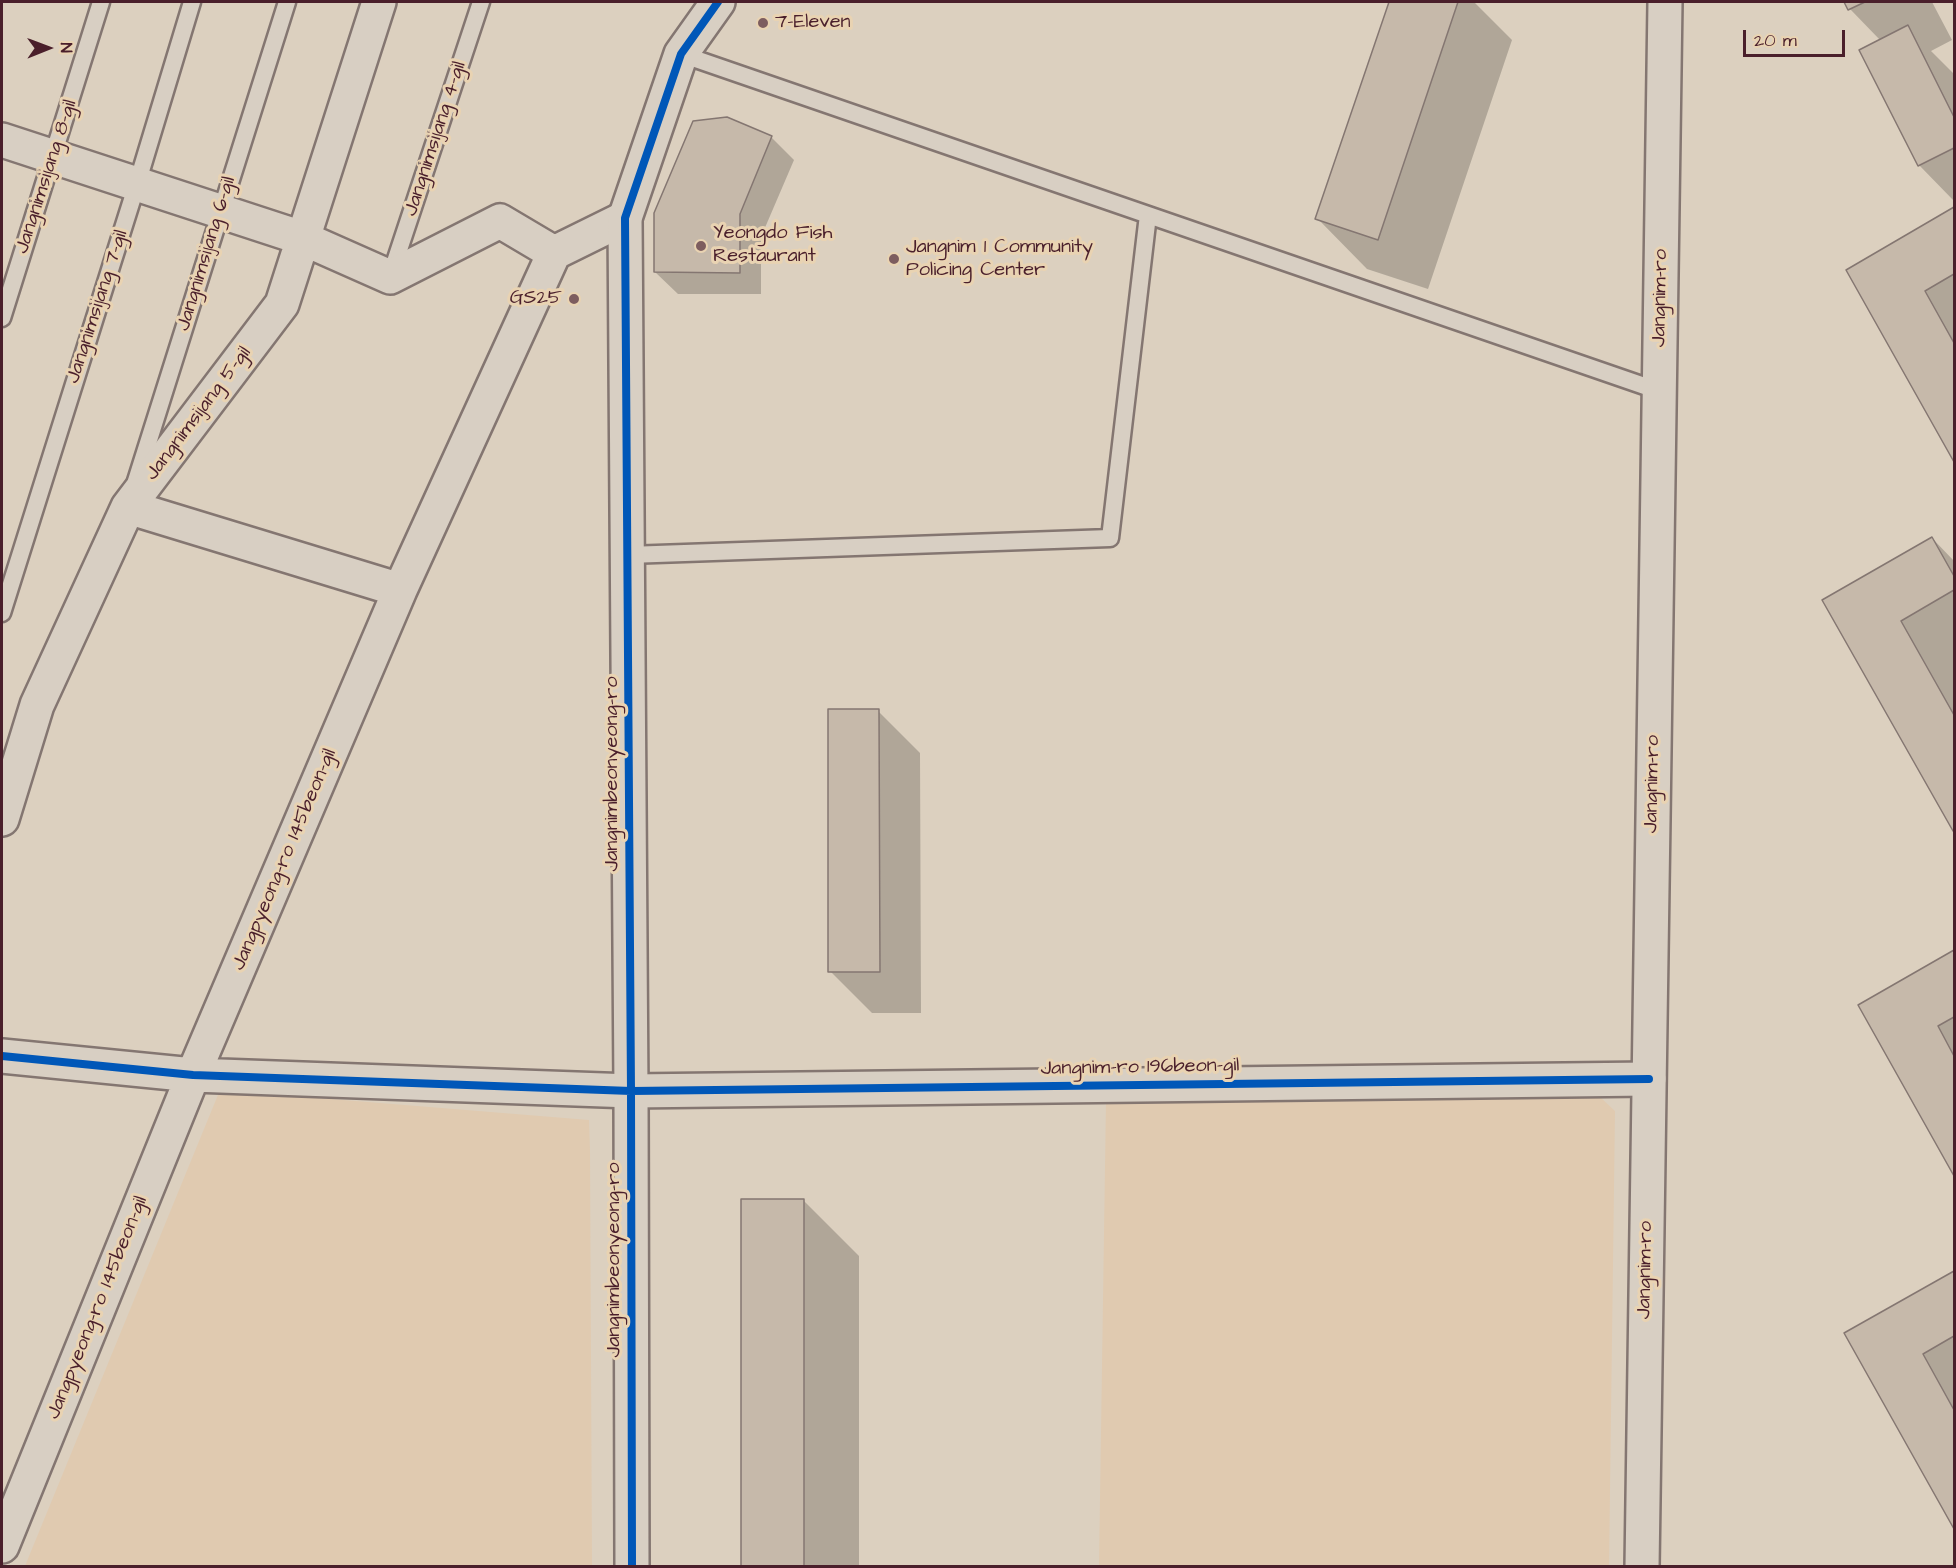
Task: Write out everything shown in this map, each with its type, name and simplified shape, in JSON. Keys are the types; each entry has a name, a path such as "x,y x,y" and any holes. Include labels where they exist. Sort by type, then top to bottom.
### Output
{"street":[{"name":"Jangnimsijang 5-gil","path":"2,819 37,705 128,507 282,304 378,2"},
{"name":"Jangnimbeonyeong-ro","path":"632,1566 625,218 681,54 718,2"},
{"name":"Jangnim-ro","path":"1642,1566 1665,2"},
{"path":"2,140 303,238 390,276 500,221 554,253 625,218"},
{"name":"Jangpyeong-ro 145beon-gil","path":"2,1546 193,1075 400,590 554,253"},
{"path":"128,507 400,590"},
{"name":"Jangnim-ro 196beon-gil","path":"2,1056 193,1075 631,1091 1649,1079"}],"lane":[{"name":"Jangnimsijang 8-gil","path":"2,318 101,2"},
{"name":"Jangnimsijang 7-gil","path":"2,613 192,2"},
{"name":"Jangnimsijang 6-gil","path":"128,507 287,2"},
{"name":"Jangnimsijang 4-gil","path":"390,276 481,2"},
{"path":"681,54 1659,391"},
{"path":"628,555 1110,538 1149,215"}],"shaded area":[{"path":"220,1090 589,1120 592,1566 25,1566"},
{"path":"1600,1097 1615,1111 1609,1566 1099,1566 1106,1101"}],"building":[{"path":"1389,2 1458,2 1378,240 1315,219"},
{"path":"1844,2 1865,2 1848,10"},
{"path":"1908,25 1954,117 1954,148 1918,166 1859,50"},
{"path":"727,117 772,136 740,214 740,273 654,272 654,213 693,121"},
{"path":"1954,207 1954,274 1925,291 1954,343 1954,462 1846,270"},
{"path":"1932,537 1954,576 1954,590 1901,621 1954,715 1953,831 1822,600"},
{"path":"828,709 879,709 880,972 828,972"},
{"path":"1954,950 1954,1017 1938,1026 1954,1056 1954,1176 1858,1005"},
{"path":"741,1199 804,1199 804,1566 741,1566"},
{"path":"1954,1271 1954,1336 1923,1354 1954,1410 1954,1529 1844,1333"}],"cycle path":[{"path":"632,1566 625,218 681,54 718,2"},
{"path":"2,1056 193,1075 631,1091 1649,1079"}],"place":[{"name":"7-Eleven","path":"763,23"},
{"name":"Yeongdo Fish Restaurant","path":"701,246"},
{"name":"Jangnim 1 Community Policing Center","path":"894,259"},
{"name":"GS25","path":"574,299"}]}
